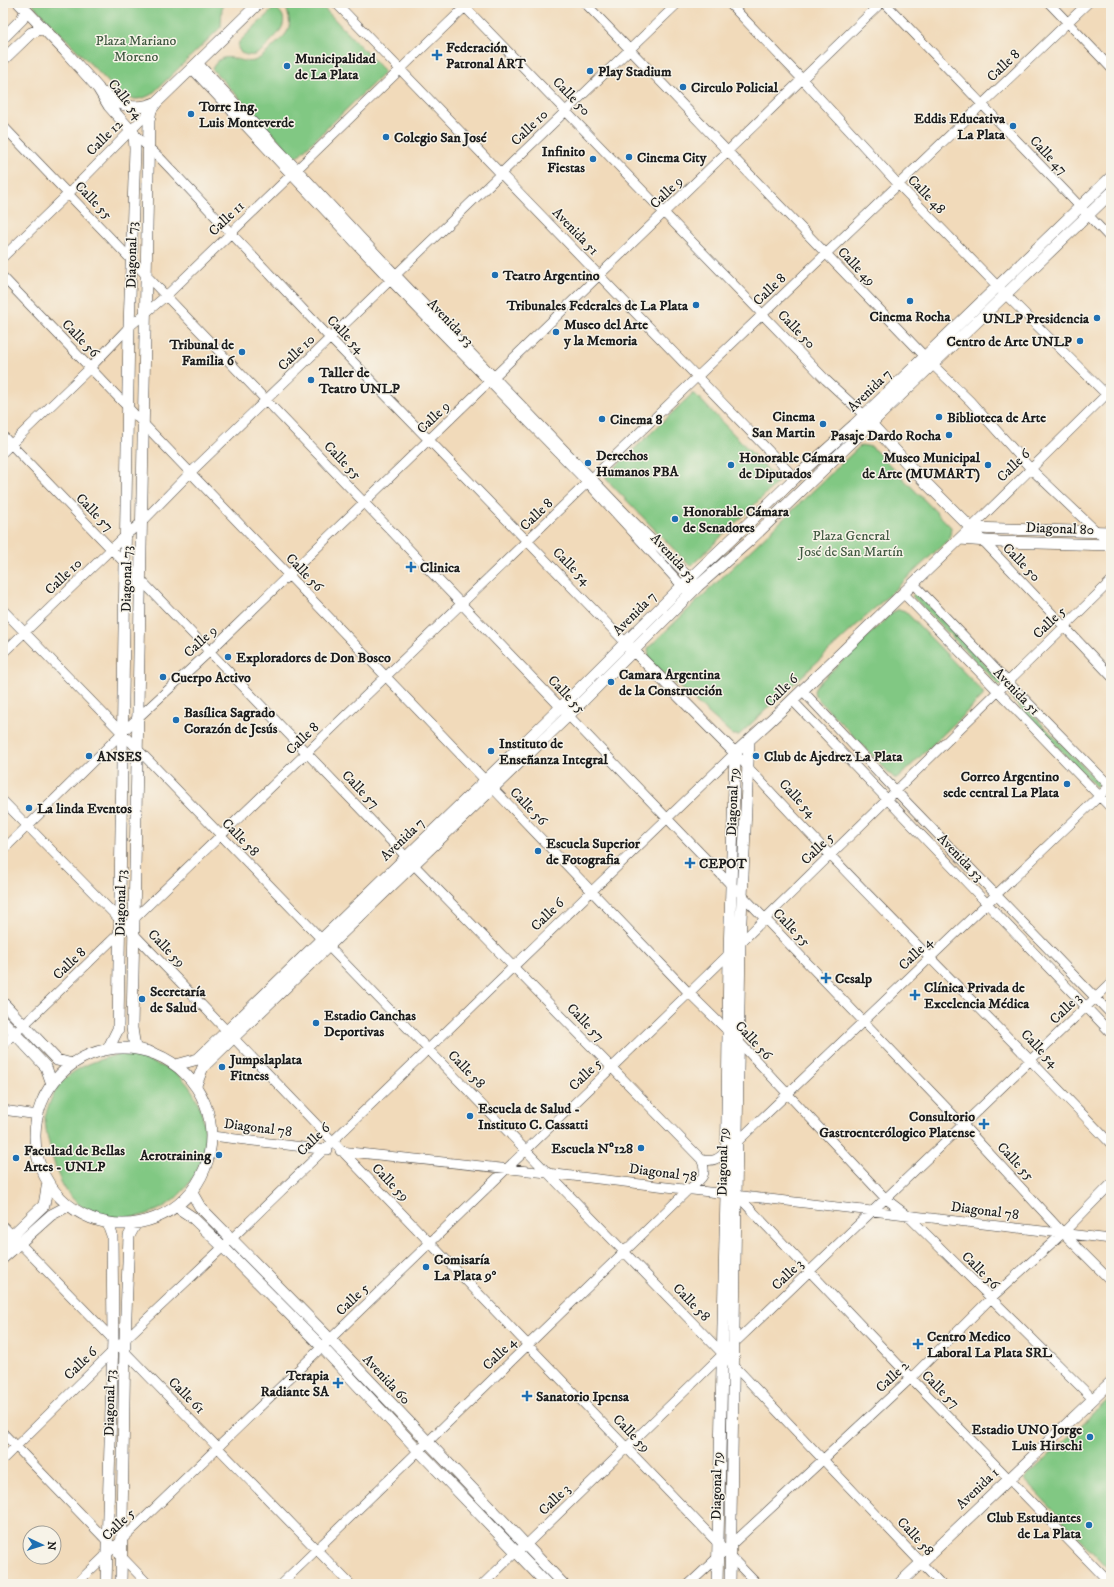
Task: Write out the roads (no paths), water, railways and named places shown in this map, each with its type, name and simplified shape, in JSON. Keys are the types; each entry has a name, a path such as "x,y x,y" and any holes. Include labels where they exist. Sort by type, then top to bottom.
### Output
{"main road":[{"name":"Calle 12","path":"154,106 259,3"},
{"name":"Calle 54","path":"22,6 98,88 109,106 133,132"},
{"path":"3,38 22,19 22,6"},
{"path":"3,60 31,33 43,28"},
{"path":"98,88 117,103 127,106 154,106"},
{"name":"Diagonal 73","path":"135,1048 132,1028 139,717 148,146 149,121 154,106"},
{"name":"Diagonal 73","path":"108,1049 118,1029 122,927 122,733 129,327 135,149 133,132"},
{"name":"Avenida 7","path":"565,711 625,642 682,586 694,582 750,541 925,356 1111,177"},
{"name":"Avenida 7","path":"176,1065 198,1059 230,1034 565,711 633,651 690,595 694,582 755,517 795,478 933,365 1111,193"},
{"name":"Calle 50","path":"867,419 914,471 971,528"},
{"name":"Diagonal 80","path":"971,528 1111,532"},
{"name":"Calle 6","path":"735,753 971,528"},
{"name":"Diagonal 80","path":"960,539 1111,545"},
{"name":"Calle 54","path":"625,642 735,753"},
{"name":"Diagonal 79","path":"730,1584 724,1550 723,1354 731,1194 738,1141 740,942 749,740"},
{"name":"Diagonal 79","path":"717,1584 724,1550 733,1365 731,1194 727,1150 729,954 735,753"},
{"path":"3,1003 57,1060 72,1064"},
{"path":"3,1021 46,1067 52,1084"},
{"path":"118,1029 124,1032 132,1028"},
{"name":"Avenida 7","path":"196,1085 203,1067 230,1034"},
{"path":"110,1229 135,1225 177,1207 192,1193 206,1168 212,1136 207,1106 196,1085 176,1065 135,1048 108,1049 72,1064 52,1084 38,1115 35,1136 36,1151 40,1167 48,1182 68,1206 110,1229 129,1236"},
{"path":"3,1258 16,1239 44,1205 48,1182"},
{"name":"Avenida 60","path":"192,1193 200,1206 232,1238 326,1343 419,1451 521,1548 563,1584"},
{"path":"3,1244 16,1239 68,1206"},
{"path":"192,1216 195,1209 200,1206"},
{"name":"Avenida 60","path":"177,1207 192,1216 326,1343 427,1443 521,1548 548,1584"},
{"name":"Diagonal 73","path":"106,1584 118,1346 129,1236 135,1225"},
{"name":"Diagonal 73","path":"110,1229 118,1346 122,1540 121,1584"},
{"name":"Avenida 1","path":"899,1584 1111,1382"}],"street":[{"name":"Avenida 51","path":"336,3 795,478"},
{"name":"Calle 49","path":"585,3 933,365 970,401 1031,469 1111,545"},
{"name":"Calle 10","path":"3,653 126,535 142,522 190,473 678,3"},
{"name":"Calle 48","path":"729,3 802,79 898,184 1006,295 1110,394"},
{"name":"Calle 9","path":"3,850 122,733 209,652 882,3"},
{"name":"Calle 47","path":"885,3 1111,238"},
{"path":"1049,3 1111,68"},
{"name":"Calle 8","path":"3,1046 122,927 135,919 697,377 1088,3"},
{"name":"Calle 11","path":"3,452 90,368 129,327 167,295 295,172 465,4"},
{"name":"Calle 50","path":"465,4 565,111 762,315 867,419"},
{"name":"Avenida 53","path":"195,66 393,277 590,481 694,582"},
{"name":"Calle 12","path":"3,257 133,132 154,106"},
{"name":"Calle 55","path":"3,126 132,261 167,295 731,885 864,1021 1063,1233 1111,1281"},
{"name":"Calle 54","path":"133,132 526,542 625,642"},
{"name":"Calle 56","path":"3,277 689,993 739,1042 886,1199 907,1215 990,1299 1093,1399"},
{"name":"Calle 6","path":"971,528 1110,394"},
{"name":"Calle 57","path":"3,436 513,967 701,1159"},
{"name":"Avenida 53","path":"590,481 690,595"},
{"name":"Calle 50","path":"971,528 1111,676"},
{"name":"Calle 5","path":"76,1584 109,1548 122,1540 507,1169 1111,582"},
{"name":"Avenida 51","path":"913,583 1111,786"},
{"name":"Avenida 51","path":"903,593 1111,808"},
{"name":"Calle 58","path":"3,610 723,1354 941,1584"},
{"name":"Avenida 53","path":"802,690 896,791 1111,1014"},
{"name":"Avenida 53","path":"792,700 1111,1033"},
{"name":"Calle 54","path":"735,753 930,958 1031,1060 1111,1144"},
{"name":"Calle 6","path":"3,1459 118,1346 324,1150 735,753"},
{"name":"Calle 4","path":"738,1141 1111,786"},
{"name":"Calle 59","path":"3,801 122,927 135,935 758,1584"},
{"name":"Calle 3","path":"483,1584 627,1448 723,1354 1111,983"},
{"path":"3,1110 38,1115"},
{"name":"Diagonal 78","path":"212,1136 324,1150 689,1189 1111,1239"},
{"path":"701,1159 706,1161 715,1160 727,1150"},
{"name":"Calle 4","path":"281,1584 689,1189 701,1180 704,1165 701,1159"},
{"name":"Calle 2","path":"689,1584 910,1378 990,1299 1063,1233 1111,1184"},
{"name":"Calle 57","path":"731,1194 1009,1478 1107,1582"},
{"name":"Calle 61","path":"3,1226 350,1584"},
{"path":"3,1433 109,1548 121,1556 148,1584"}],"place":[{"name":"Federación Patronal ART","path":"437,55"},
{"name":"Municipalidad de La Plata","path":"287,66"},
{"name":"Play Stadium","path":"590,71"},
{"name":"Circulo Policial","path":"683,87"},
{"name":"Torre Ing. Luis Monteverde","path":"191,114"},
{"name":"Eddis Educativa La Plata","path":"1013,126"},
{"name":"Colegio San José","path":"386,137"},
{"name":"Cinema City","path":"629,157"},
{"name":"Infinito Fiestas","path":"593,159"},
{"name":"Teatro Argentino","path":"495,275"},
{"name":"Cinema Rocha","path":"910,301"},
{"name":"Tribunales Federales de La Plata","path":"696,305"},
{"name":"UNLP Presidencia","path":"1097,318"},
{"name":"Museo del Arte y la Memoria","path":"556,332"},
{"name":"Centro de Arte UNLP","path":"1080,341"},
{"name":"Tribunal de Familia 6","path":"242,352"},
{"name":"Taller de Teatro UNLP","path":"311,380"},
{"name":"Biblioteca de Arte","path":"939,417"},
{"name":"Cinema 8","path":"602,419"},
{"name":"Cinema San Martin","path":"823,424"},
{"name":"Pasaje Dardo Rocha","path":"949,435"},
{"name":"Derechos Humanos PBA","path":"588,463"},
{"name":"Honorable Cámara de Diputados","path":"731,465"},
{"name":"Museo Municipal de Arte (MUMART)","path":"988,465"},
{"name":"Honorable Cámara de Senadores","path":"675,519"},
{"name":"Clinica","path":"411,567"},
{"name":"Exploradores de Don Bosco","path":"228,657"},
{"name":"Cuerpo Activo","path":"163,677"},
{"name":"Camara Argentina de la Construcción","path":"611,682"},
{"name":"Basílica Sagrado Corazón de Jesús","path":"176,720"},
{"name":"Instituto de Enseñanza Integral","path":"491,751"},
{"name":"ANSES","path":"89,756"},
{"name":"Club de Ajedrez La Plata","path":"756,756"},
{"name":"Correo Argentino sede central La Plata","path":"1067,784"},
{"name":"La linda Eventos","path":"29,808"},
{"name":"Escuela Superior de Fotografia","path":"538,851"},
{"name":"CEPOT","path":"690,863"},
{"name":"Cesalp","path":"826,978"},
{"name":"Clínica Privada de Excelencia Médica","path":"915,995"},
{"name":"Secretaría de Salud","path":"142,999"},
{"name":"Estadio Canchas Deportivas","path":"316,1023"},
{"name":"Jumpslaplata Fitness","path":"222,1067"},
{"name":"Escuela de Salud - Instituto C. Cassatti","path":"470,1116"},
{"name":"Consultorio Gastroenterólogico Platense","path":"984,1124"},
{"name":"Escuela Nº128","path":"641,1148"},
{"name":"Aerotraining","path":"219,1155"},
{"name":"Facultad de Bellas Artes - UNLP","path":"16,1158"},
{"name":"Comisaría La Plata 9°","path":"426,1267"},
{"name":"Centro Medico Laboral La Plata SRL","path":"918,1344"},
{"name":"Terapia Radiante SA","path":"338,1383"},
{"name":"Sanatorio Ipensa","path":"527,1396"},
{"name":"Estadio UNO Jorge Luis Hirschi","path":"1090,1437"},
{"name":"Club Estudiantes de La Plata","path":"1089,1525"}],"park label":[{"name":"Plaza Mariano Moreno","path":"136,48"},
{"name":"Plaza General José de San Martín","path":"851,544"}]}
